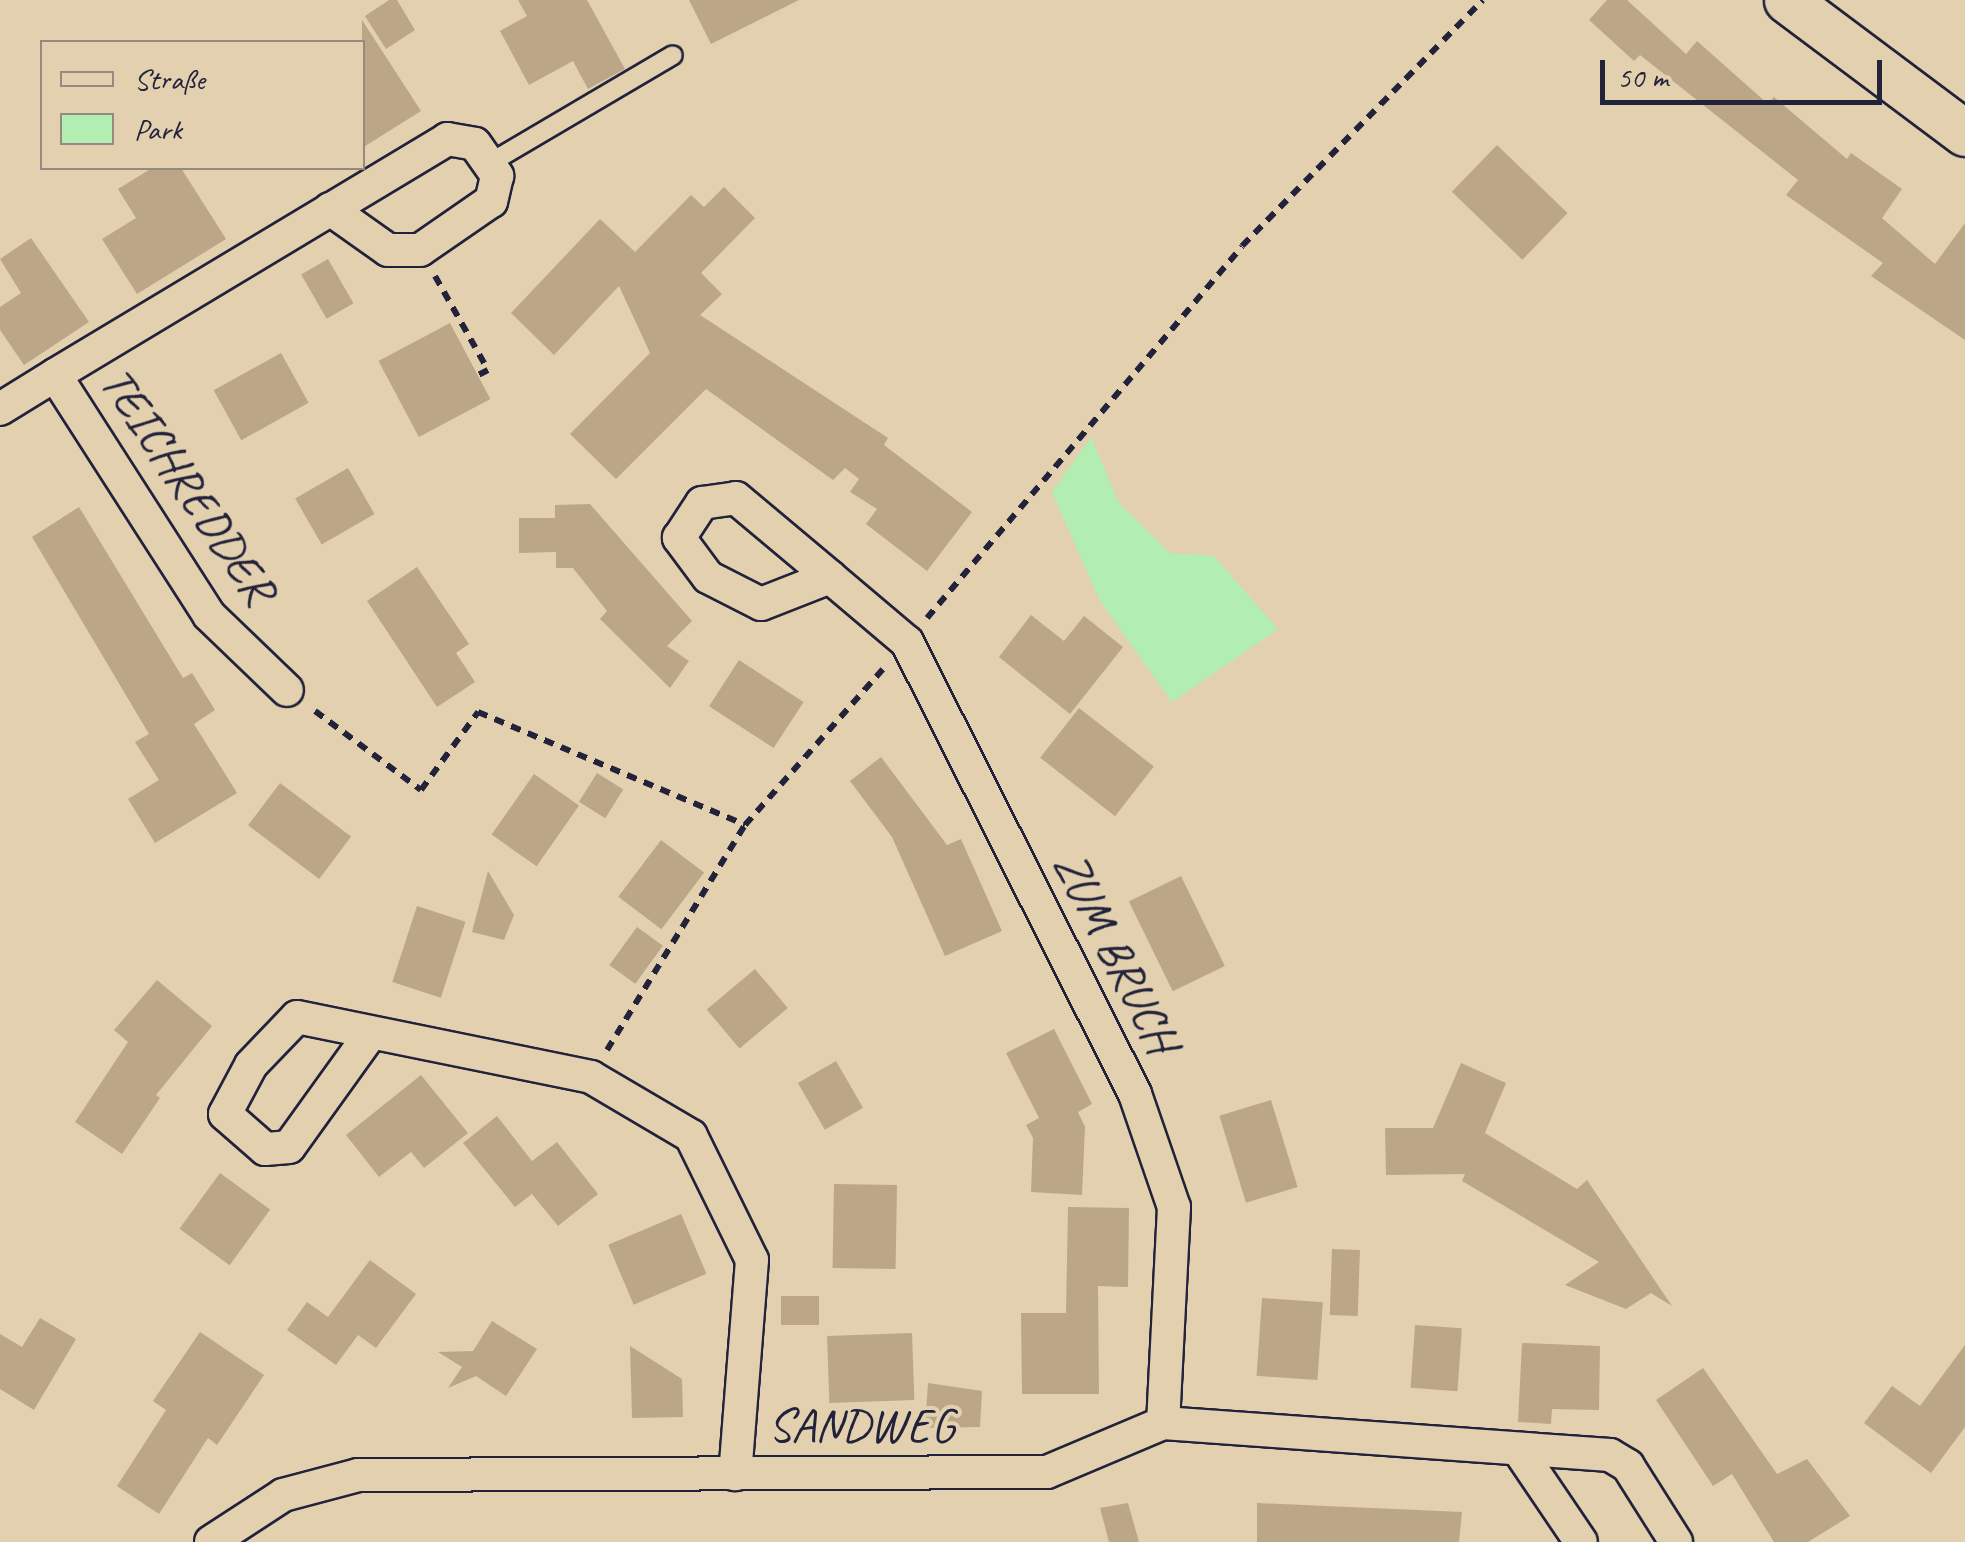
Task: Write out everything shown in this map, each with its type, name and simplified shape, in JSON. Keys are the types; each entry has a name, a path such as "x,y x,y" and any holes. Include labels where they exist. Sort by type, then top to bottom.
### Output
{"street":[{"path":"1787,0 1965,132"},
{"name":"TEICHREDDER","path":"0,409 447,138 475,144 490,163"},
{"path":"330,209 388,250 420,250 490,202 497,176 490,163"},
{"name":"TEICHREDDER","path":"55,375 209,615 287,690"},
{"name":"ZUM BRUCH","path":"830,577 907,642 1135,1094 1174,1207 1162,1423"},
{"path":"371,1033 288,1147 265,1148 226,1114 250,1065 297,1017 590,1077 691,1136 752,1260 735,1474"},
{"name":"SANDWEG","path":"211,1542 283,1495 358,1475 1047,1472 1162,1423 1610,1456 1628,1466 1676,1542"},
{"path":"1518,1449 1580,1542"}],"lane":[{"path":"490,163 673,55"}],"path":[{"path":"590,1077 744,825 907,642 1242,246 1483,0"},
{"path":"420,250 488,370 478,376"},
{"path":"287,690 421,790 478,712 744,825"}],"green space":[{"path":"1091,437 1119,503 1170,553 1214,556 1278,629 1172,702 1100,601 1052,492"}],"building":[{"path":"389,0 397,0 415,30 386,49 365,16"},
{"path":"518,0 587,0 625,69 588,89 573,61 529,85 500,31 527,16"},
{"path":"689,0 799,0 711,44"},
{"path":"1607,0 1627,0 1686,54 1697,41 1768,104 1774,97 1847,159 1851,153 1902,189 1882,218 1935,264 1965,223 1965,340 1871,276 1883,263 1786,195 1798,180 1640,55 1634,61 1589,20"},
{"path":"362,20 421,111 365,146 365,40"},
{"path":"1497,145 1567,213 1522,260 1452,192"},
{"path":"149,170 182,170 226,239 137,294 102,239 136,218 118,189"},
{"path":"724,187 755,218 701,273 722,294 700,315 888,438 884,445 972,512 927,571 866,524 877,509 850,492 859,479 845,468 833,480 706,389 616,479 570,434 650,353 619,286 554,355 511,313 600,219 635,252 691,195 704,207"},
{"path":"31,238 89,322 24,365 0,330 0,307 21,293 0,259"},
{"path":"328,259 354,303 327,319 301,274"},
{"path":"450,323 490,399 419,437 378,361"},
{"path":"281,353 309,403 241,440 214,390"},
{"path":"348,468 374,514 322,544 295,498"},
{"path":"590,504 692,621 667,646 689,661 670,688 600,619 607,611 573,568 556,568 556,552 519,553 519,518 555,518 555,505"},
{"path":"79,507 183,678 192,673 215,710 194,724 237,793 155,843 128,799 159,780 135,742 149,734 32,537"},
{"path":"417,567 469,644 456,653 475,682 437,707 367,601"},
{"path":"1031,615 1064,641 1084,616 1123,647 1070,714 999,657"},
{"path":"739,660 804,702 774,748 709,706"},
{"path":"1079,708 1154,766 1115,816 1040,758"},
{"path":"881,757 947,845 961,839 1002,931 945,956 892,837 850,781"},
{"path":"597,773 623,789 605,818 579,802"},
{"path":"534,774 579,806 537,866 492,835"},
{"path":"280,783 351,837 319,879 248,825"},
{"path":"661,840 704,872 661,929 618,897"},
{"path":"488,871 514,915 504,940 472,932"},
{"path":"1181,876 1225,966 1173,991 1129,901"},
{"path":"417,906 466,922 441,998 392,982"},
{"path":"637,927 663,946 635,984 609,965"},
{"path":"755,969 788,1008 740,1049 707,1009"},
{"path":"157,980 212,1026 156,1095 160,1098 122,1154 75,1122 128,1042 114,1030"},
{"path":"1054,1029 1092,1104 1078,1112 1085,1127 1082,1195 1031,1192 1033,1138 1026,1125 1039,1118 1006,1053"},
{"path":"836,1061 863,1108 825,1130 798,1083"},
{"path":"1461,1063 1506,1083 1485,1133 1577,1189 1587,1180 1672,1306 1651,1293 1626,1309 1565,1285 1599,1262 1462,1181 1465,1174 1386,1175 1385,1128 1433,1128"},
{"path":"421,1075 468,1133 424,1168 411,1152 379,1177 346,1135"},
{"path":"1271,1100 1298,1187 1246,1203 1219,1116"},
{"path":"497,1116 532,1161 557,1142 598,1194 558,1226 532,1194 515,1207 463,1143"},
{"path":"220,1173 270,1209 230,1265 179,1229"},
{"path":"834,1184 897,1185 896,1269 833,1268"},
{"path":"1068,1207 1129,1208 1128,1287 1098,1286 1099,1394 1022,1394 1021,1313 1066,1313"},
{"path":"681,1214 706,1274 634,1305 608,1245"},
{"path":"1332,1249 1360,1250 1358,1316 1330,1315"},
{"path":"370,1260 416,1294 376,1348 358,1335 336,1365 287,1330 307,1302 328,1317"},
{"path":"781,1296 819,1296 819,1325 781,1325"},
{"path":"1262,1298 1323,1302 1317,1380 1257,1376"},
{"path":"40,1318 76,1339 34,1410 0,1389 0,1334 22,1347"},
{"path":"492,1321 537,1349 506,1396 476,1376 448,1388 462,1367 438,1352 473,1351"},
{"path":"1415,1325 1462,1328 1457,1391 1411,1388"},
{"path":"200,1332 264,1375 217,1445 208,1438 159,1514 117,1486 166,1410 153,1401"},
{"path":"912,1333 914,1400 829,1403 827,1336"},
{"path":"1522,1343 1600,1346 1599,1410 1552,1409 1551,1424 1518,1422"},
{"path":"1965,1345 1965,1427 1931,1473 1864,1423 1892,1386 1920,1406"},
{"path":"630,1346 682,1379 683,1417 632,1418"},
{"path":"1703,1368 1777,1474 1807,1459 1850,1516 1808,1542 1774,1542 1732,1474 1713,1486 1656,1400"},
{"path":"928,1383 982,1391 980,1427 925,1428"},
{"path":"1128,1503 1139,1542 1109,1542 1100,1508"},
{"path":"1257,1503 1462,1512 1459,1542 1257,1542"}]}
